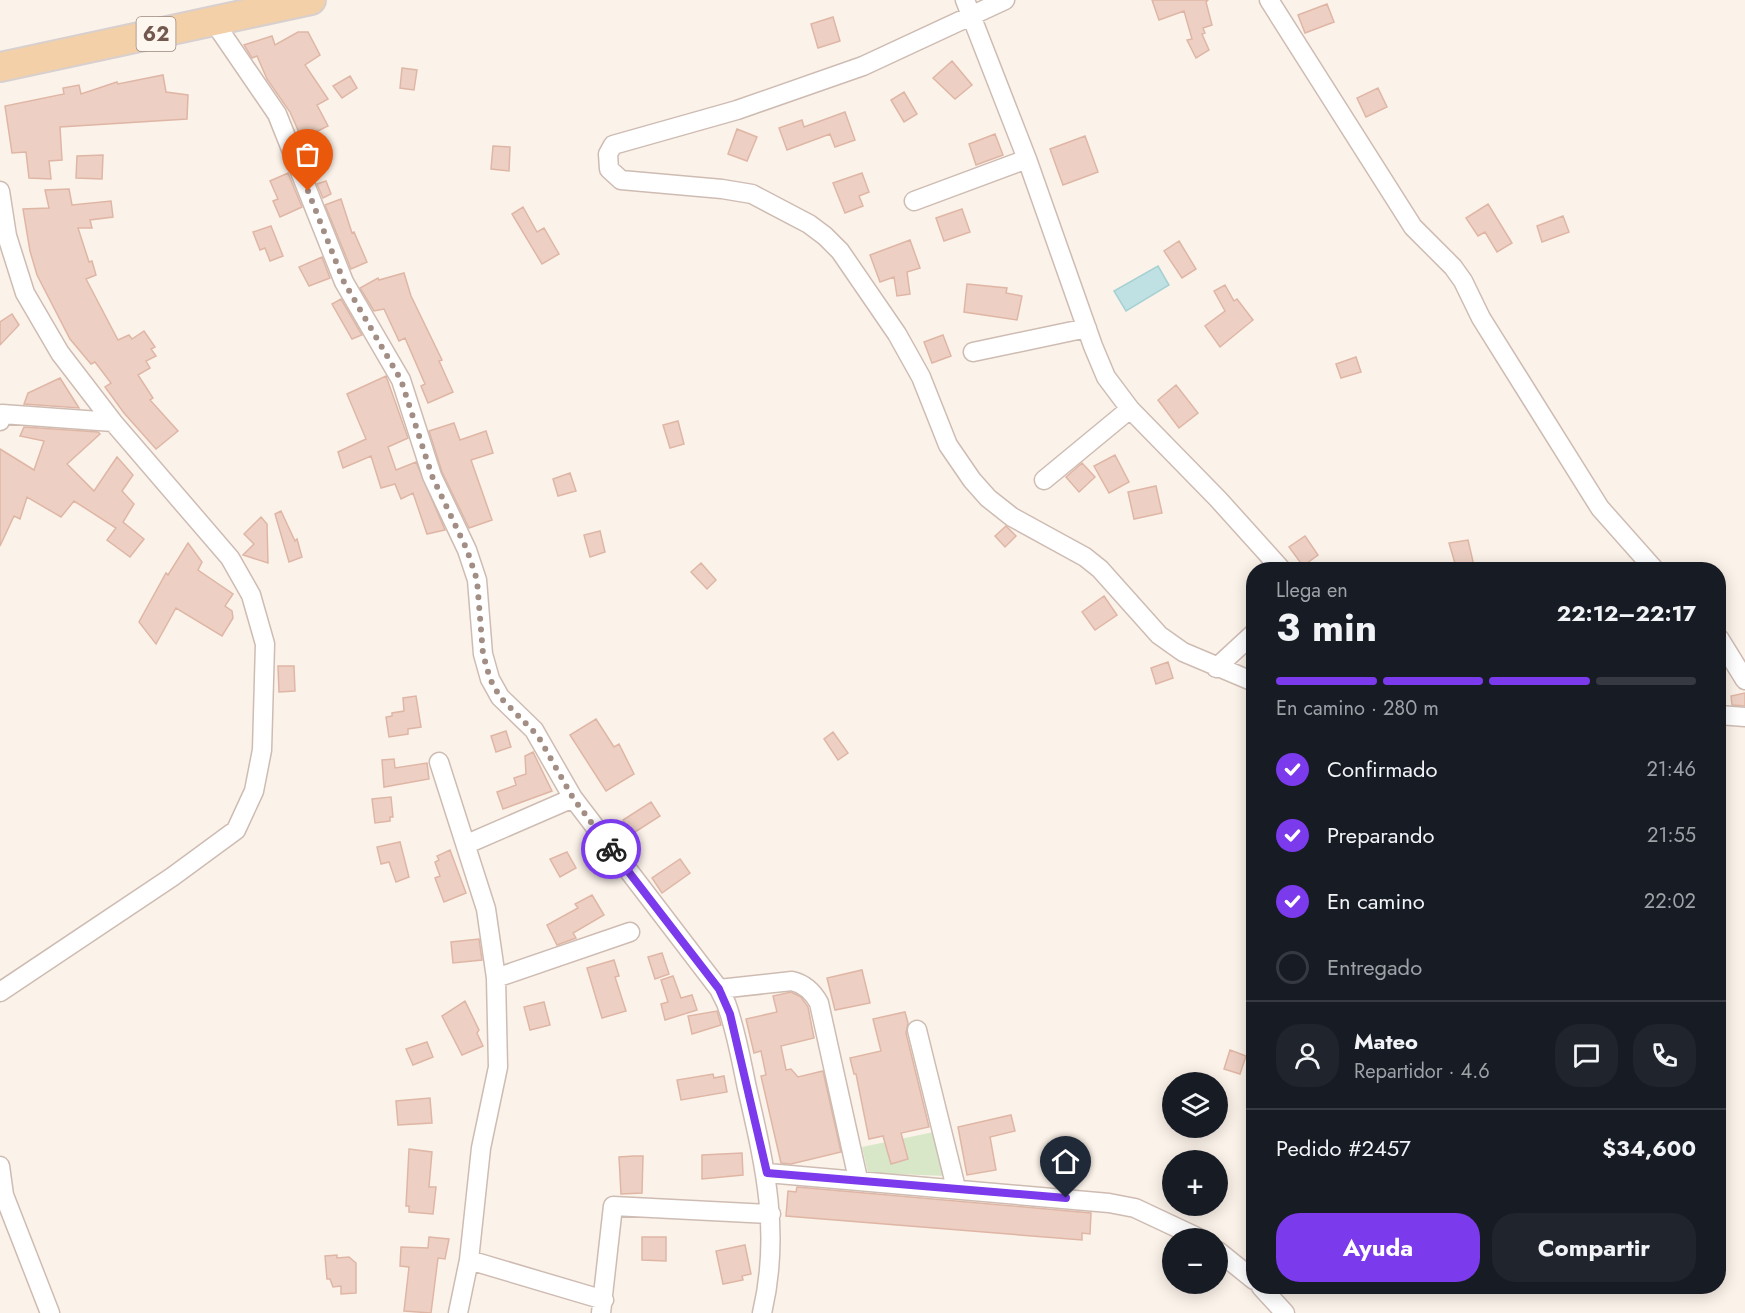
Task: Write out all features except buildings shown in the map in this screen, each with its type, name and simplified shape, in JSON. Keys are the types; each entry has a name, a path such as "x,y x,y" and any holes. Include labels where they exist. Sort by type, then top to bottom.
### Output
{"main road":[{"name":"62","path":"0,67 311,0"}],"street":[{"path":"1005,0 968,8 863,66 738,111 613,145 608,154 609,169 621,180 752,194 808,224 825,236 840,251 897,334 921,377 948,445 972,480 999,509 1068,546 1100,569 1159,635 1183,652 1246,679"},
{"path":"1269,0 1413,227 1463,281 1481,318 1600,508 1648,562"},
{"path":"968,8 1027,159 1106,377 1130,409 1218,499 1275,562"},
{"path":"214,22 277,114 344,282 401,380 432,476 467,550 477,580 483,654 490,679 500,697 538,736 573,798 719,989 730,1014 767,1173 771,1214 770,1266 762,1313"},
{"path":"914,201 1027,159"},
{"path":"0,191 7,236 25,293 60,353 113,422 230,558 251,595 265,644 262,750 254,791 236,830 172,877 0,992"},
{"path":"973,352 1087,328"},
{"path":"1044,480 1130,409"},
{"path":"0,421 3,414 113,422"},
{"path":"1216,668 1246,640"},
{"path":"1726,649 1745,680"},
{"path":"1726,716 1745,717"},
{"path":"439,762 486,909 496,978 498,1067 481,1148 470,1260 458,1313"},
{"path":"467,844 573,798"},
{"path":"496,978 630,932"},
{"path":"719,989 792,981 813,993 819,1003 858,1179"},
{"path":"917,1030 956,1188"},
{"path":"0,1166 4,1195 50,1313"},
{"path":"767,1173 858,1179 1121,1204 1176,1228"},
{"path":"470,1260 602,1306 613,1206 771,1214"},
{"path":"1228,1259 1246,1274"},
{"path":"1267,1294 1285,1313"}],"green space":[{"path":"934,1132 946,1176 868,1173 862,1147"}],"water":[{"path":"1158,266 1169,285 1126,311 1114,291"}],"way so far":[{"path":"308,191 344,282 401,380 432,476 467,550 479,587 483,654 490,679 500,697 534,730 573,798 611,849"}],"route":[{"path":"611,849 719,989 726,1003 767,1173 1066,1198"}]}
